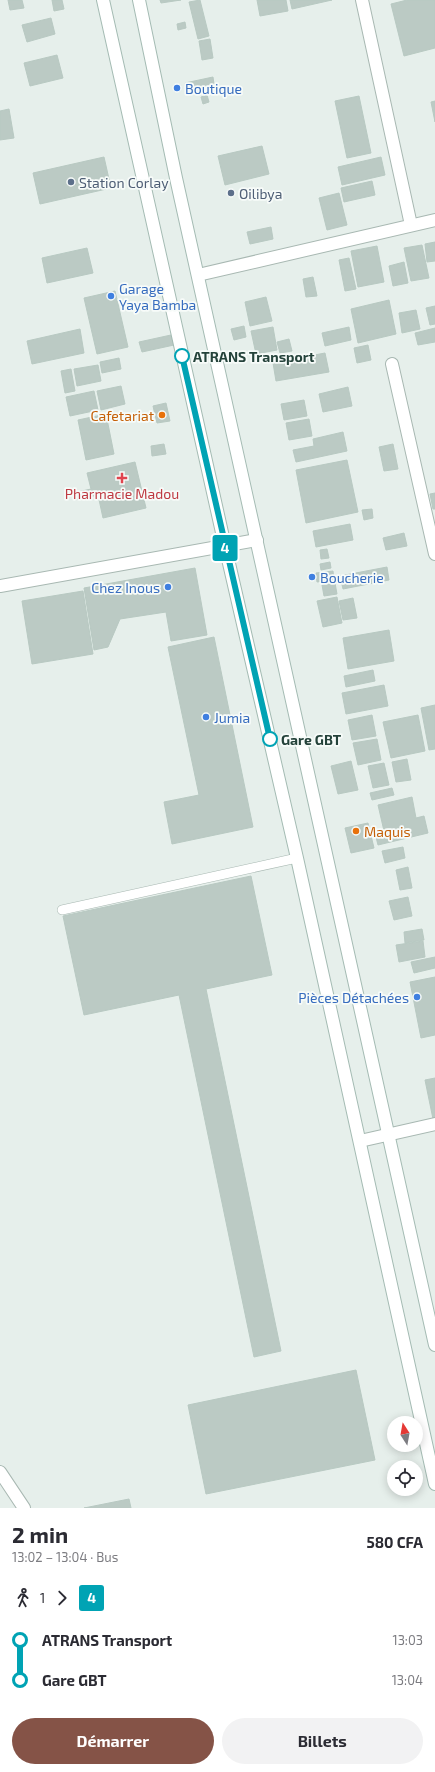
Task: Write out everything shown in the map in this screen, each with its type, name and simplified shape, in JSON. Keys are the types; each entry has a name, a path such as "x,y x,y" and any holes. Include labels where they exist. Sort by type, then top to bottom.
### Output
{"main road":[{"path":"103,0 225,546 297,858 435,1484"},
{"path":"139,0 176,178 435,1345"},
{"path":"362,0 411,225"},
{"path":"198,275 435,220"},
{"path":"392,364 435,554"},
{"path":"0,586 257,540"},
{"path":"360,1141 435,1124"},
{"path":"0,1472 24,1508"}],"lane":[{"path":"62,910 297,858"}],"building":[{"path":"8,0 22,0 24,8 10,10"},
{"path":"52,0 62,0 64,9 54,11"},
{"path":"160,0 181,0 161,3"},
{"path":"200,0 209,36 198,39 189,2"},
{"path":"257,0 286,0 288,11 260,16"},
{"path":"290,0 332,0 292,9"},
{"path":"407,0 435,0 435,48 404,56 391,4"},
{"path":"51,18 55,34 27,42 22,25"},
{"path":"185,22 186,28 178,30 177,24"},
{"path":"210,39 213,58 202,60 199,41"},
{"path":"57,55 63,78 30,86 24,63"},
{"path":"213,77 214,84 186,90 185,83"},
{"path":"207,95 209,102 203,104 201,97"},
{"path":"359,96 371,153 347,158 335,101"},
{"path":"435,101 435,122 431,102"},
{"path":"9,109 14,138 0,140 0,111"},
{"path":"262,146 269,174 225,185 218,156"},
{"path":"104,157 111,188 40,204 33,173"},
{"path":"381,157 385,175 342,185 338,167"},
{"path":"372,181 375,195 344,202 341,188"},
{"path":"339,193 347,225 327,230 319,198"},
{"path":"271,227 273,239 250,244 247,232"},
{"path":"435,242 435,261 427,262 425,244"},
{"path":"422,245 429,278 411,281 404,248"},
{"path":"377,246 384,282 358,287 351,251"},
{"path":"87,248 93,273 47,283 42,258"},
{"path":"349,258 356,289 345,291 339,260"},
{"path":"404,262 408,283 393,286 389,266"},
{"path":"313,277 317,296 306,297 303,279"},
{"path":"115,291 128,347 97,354 84,298"},
{"path":"266,297 272,321 250,326 245,302"},
{"path":"389,300 396,334 358,343 351,309"},
{"path":"435,306 435,324 430,325 426,308"},
{"path":"416,310 420,329 402,333 399,313"},
{"path":"244,326 246,337 234,340 231,329"},
{"path":"273,327 277,350 256,354 251,331"},
{"path":"349,327 351,340 325,346 322,333"},
{"path":"435,328 435,342 418,345 415,333"},
{"path":"80,329 84,353 32,364 27,341"},
{"path":"171,335 174,345 142,352 139,342"},
{"path":"289,339 292,351 280,353 277,342"},
{"path":"368,345 371,360 357,363 354,348"},
{"path":"325,353 329,372 276,381 273,363"},
{"path":"119,358 121,369 102,373 100,362"},
{"path":"98,365 101,381 77,386 74,369"},
{"path":"71,369 75,391 65,393 61,371"},
{"path":"121,386 125,404 101,410 97,391"},
{"path":"348,387 352,406 323,412 319,394"},
{"path":"94,391 98,410 70,416 66,397"},
{"path":"304,400 307,416 284,420 281,404"},
{"path":"166,403 170,421 157,423 153,406"},
{"path":"106,414 114,454 86,460 78,420"},
{"path":"309,419 312,436 289,440 286,423"},
{"path":"343,432 347,451 296,462 293,450 314,446 313,439"},
{"path":"164,444 166,454 152,456 151,446"},
{"path":"393,444 398,469 384,471 379,447"},
{"path":"347,460 358,512 306,523 296,470"},
{"path":"135,462 146,508 103,518 98,495 75,500 73,493 91,489 87,473"},
{"path":"435,493 435,509 433,509 430,494"},
{"path":"372,509 373,518 364,520 362,510"},
{"path":"350,524 353,540 316,547 313,531"},
{"path":"404,533 407,546 386,550 383,538"},
{"path":"327,549 329,558 321,559 320,550"},
{"path":"330,562 331,568 321,570 320,564"},
{"path":"387,567 389,580 343,589 340,576"},
{"path":"195,568 207,635 171,641 166,612 120,619 108,647 94,650 84,588"},
{"path":"333,571 334,580 317,582 316,573"},
{"path":"335,583 337,594 324,596 322,585"},
{"path":"83,591 93,654 32,664 22,601"},
{"path":"337,597 342,623 323,627 317,601"},
{"path":"353,598 357,618 343,620 339,601"},
{"path":"389,630 394,661 348,669 343,638"},
{"path":"214,637 253,827 172,844 164,802 199,795 168,647"},
{"path":"373,670 375,681 346,687 344,676"},
{"path":"384,685 388,706 346,714 342,693"},
{"path":"435,705 435,749 429,750 421,708"},
{"path":"372,715 376,736 352,740 348,720"},
{"path":"418,715 425,751 391,758 383,722"},
{"path":"377,739 381,760 358,765 353,743"},
{"path":"407,759 411,780 396,782 392,762"},
{"path":"351,761 358,790 338,794 331,766"},
{"path":"384,763 389,785 373,788 368,766"},
{"path":"392,788 394,795 372,800 370,793"},
{"path":"412,797 416,818 424,816 428,833 378,845 375,833 384,831 378,805"},
{"path":"368,823 374,848 351,853 345,828"},
{"path":"403,847 405,858 385,863 382,851"},
{"path":"408,867 412,888 400,890 396,870"},
{"path":"251,876 272,975 206,989 281,1351 254,1357 179,995 84,1015 63,916"},
{"path":"408,897 412,916 394,920 389,901"},
{"path":"422,929 424,940 405,943 404,932"},
{"path":"423,941 425,957 399,962 396,945"},
{"path":"435,957 435,968 414,973 411,962"},
{"path":"435,977 435,1035 421,1038 410,982"},
{"path":"435,1078 435,1118 433,1119 425,1080"},
{"path":"356,1370 375,1460 206,1494 188,1405"},
{"path":"129,1499 131,1508 84,1508"}],"bus line":[{"name":"4","path":"182,356 270,739"}],"place":[{"name":"Boutique","path":"177,88"},
{"name":"Station Corlay","path":"71,182"},
{"name":"Oilibya","path":"231,193"},
{"name":"Garage Yaya Bamba","path":"111,296"},
{"name":"ATRANS Transport","path":"182,356"},
{"name":"Cafetariat","path":"162,415"},
{"name":"Pharmacie Madou","path":"122,478"},
{"name":"Boucherie","path":"312,577"},
{"name":"Chez Inous","path":"168,587"},
{"name":"Jumia","path":"206,717"},
{"name":"Gare GBT","path":"270,739"},
{"name":"Maquis","path":"356,831"},
{"name":"Pièces Détachées","path":"417,997"}]}
